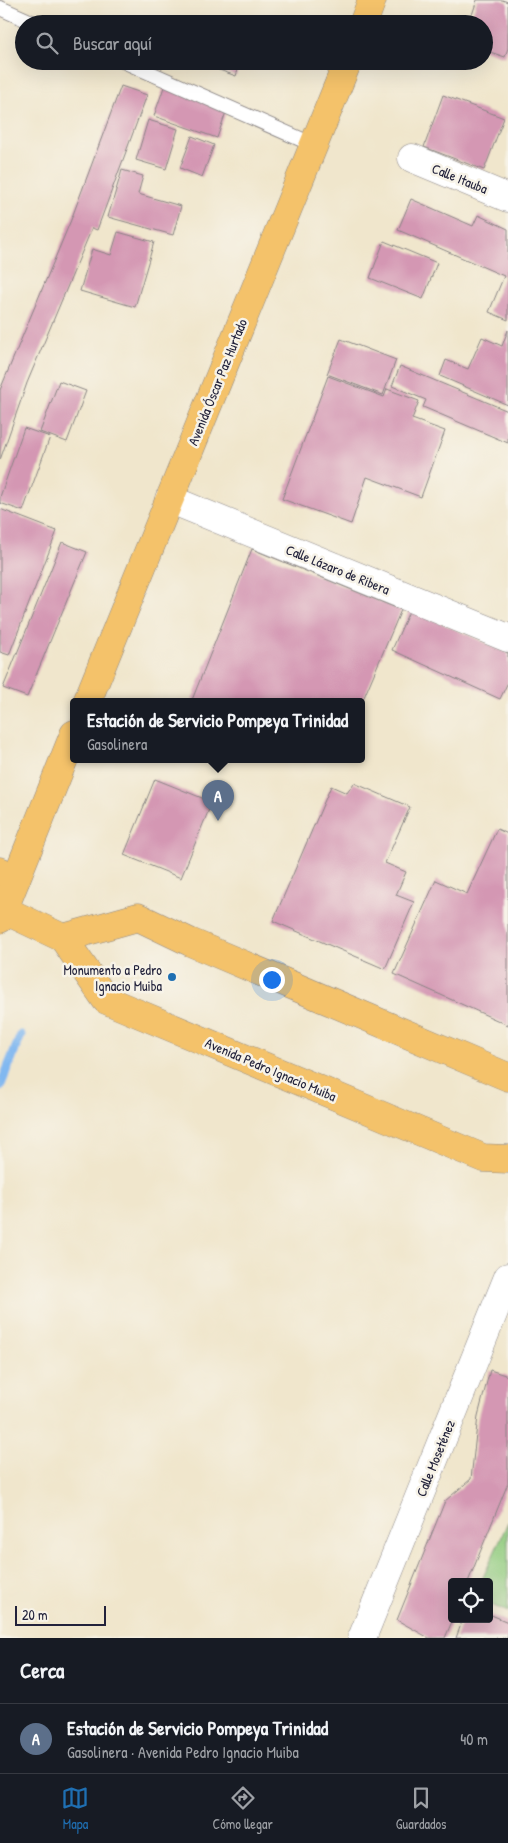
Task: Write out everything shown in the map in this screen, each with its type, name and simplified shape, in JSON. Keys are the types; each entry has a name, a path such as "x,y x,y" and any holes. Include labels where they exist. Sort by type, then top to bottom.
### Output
{"main road":[{"path":"366,15 372,0"},
{"name":"Avenida Óscar Paz Hurtado","path":"89,698 344,70"},
{"path":"70,743 8,875 2,915 64,938 138,917 190,942 508,1077"},
{"name":"Avenida Pedro Ignacio Muiba","path":"64,938 106,1000 483,1158 508,1159"}],"street":[{"name":"Calle Itauba","path":"412,158 508,198"},
{"name":"Calle Lázaro de Ribera","path":"169,499 508,638"},
{"name":"Calle Moseténez","path":"366,1637 508,1277"}],"lane":[{"path":"0,8 16,15"},
{"path":"143,70 314,144"}],"green space":[{"path":"508,1522 508,1612 493,1606 493,1578 483,1578"}],"building":[{"path":"477,0 502,0 508,2 508,48 505,57 493,53 493,15 472,15"},
{"path":"219,70 238,70 236,76"},
{"path":"121,86 147,95 97,230 92,228 27,383 0,460 0,390 71,220"},
{"path":"164,87 227,109 217,138 154,116"},
{"path":"443,95 504,118 484,170 424,147"},
{"path":"148,120 178,129 166,169 136,160"},
{"path":"192,136 214,145 202,177 180,168"},
{"path":"122,170 143,176 138,194 181,206 173,235 108,217"},
{"path":"411,199 473,226 478,215 508,229 508,320 489,312 504,276 398,230"},
{"path":"118,232 154,242 135,307 80,291 92,249 111,255"},
{"path":"384,241 437,263 423,299 370,278"},
{"path":"508,330 508,405 440,376 446,360 468,369 482,337 502,346"},
{"path":"341,339 396,360 383,395 327,374"},
{"path":"400,366 508,411 508,443 423,407 426,400 392,386"},
{"path":"328,376 384,397 387,389 419,401 412,419 445,431 421,497 367,477 351,524 282,499"},
{"path":"59,381 86,391 67,442 40,432"},
{"path":"24,428 50,437 23,511 0,503 0,497"},
{"path":"0,509 57,531 9,655 0,652"},
{"path":"62,542 87,552 27,697 3,688"},
{"path":"252,549 401,610 364,698 193,698"},
{"path":"410,609 508,653 508,682 500,699 392,650"},
{"path":"155,779 212,802 181,878 124,855"},
{"path":"354,783 410,807 385,863 406,872 396,895 414,902 385,969 273,921 331,786 347,793"},
{"path":"497,829 508,834 508,1025 394,974 436,880 467,894"},
{"path":"490,1370 508,1376 508,1483 470,1578 448,1578 448,1623 451,1623 445,1638 429,1638 397,1620 445,1501 471,1479 478,1416"},
{"path":"493,1616 508,1622 508,1638 456,1638 462,1623 493,1623"}],"waterway":[{"path":"0,1087 21,1035"}],"place":[{"name":"Estación de Servicio Pompeya Trinidad","path":"218,821"},
{"name":"Monumento a Pedro Ignacio Muiba","path":"172,977"}]}
